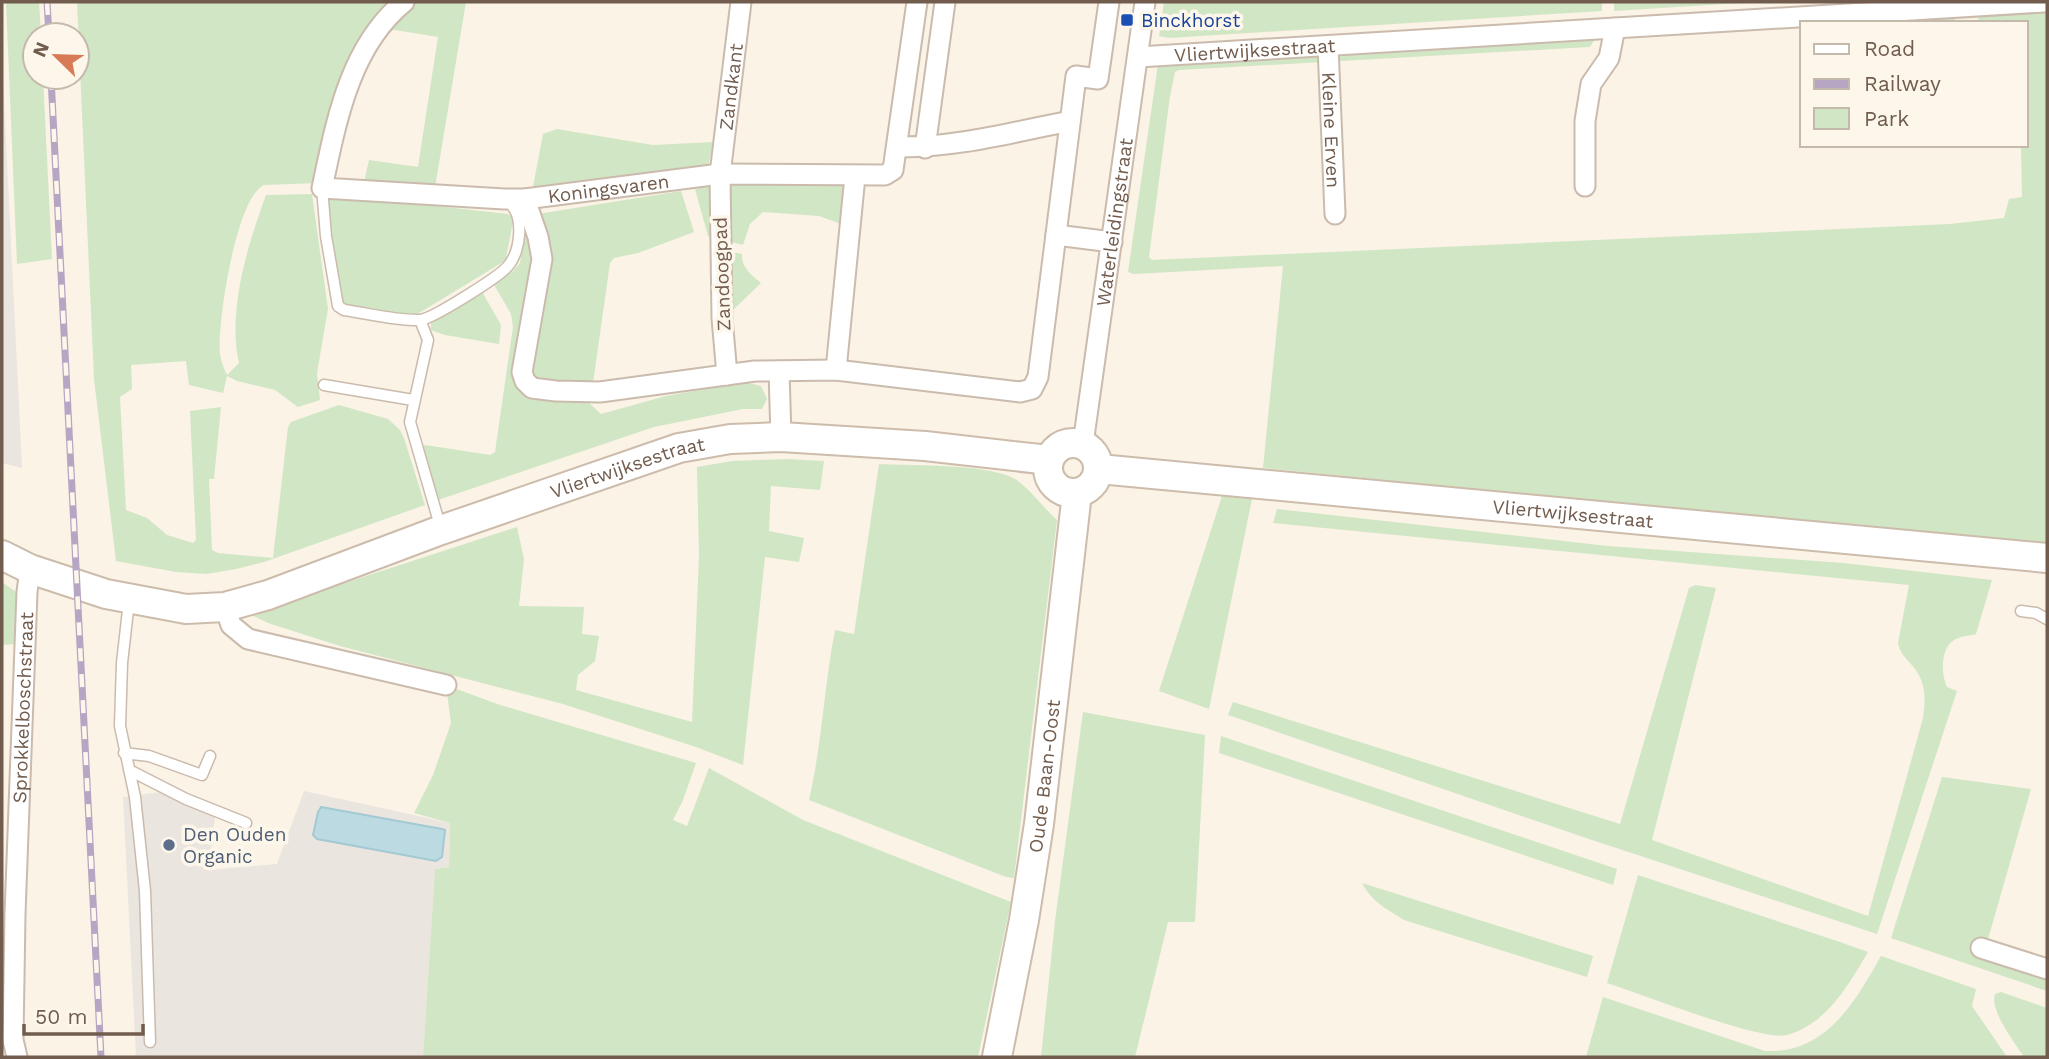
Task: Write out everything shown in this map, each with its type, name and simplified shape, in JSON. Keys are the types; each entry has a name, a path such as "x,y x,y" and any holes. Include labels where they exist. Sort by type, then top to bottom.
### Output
{"street":[{"path":"322,188 338,117 362,53 388,15 404,2"},
{"name":"Zandkant","path":"720,174 741,2"},
{"path":"917,2 897,147 925,148 1070,121"},
{"path":"925,148 945,2"},
{"path":"525,198 542,259 522,372 525,381 532,388 600,392 727,375 836,370 1020,392 1032,389 1038,377 1076,76 1098,79 1109,2"},
{"name":"Waterleidingstraat","path":"1083,444 1145,2"},
{"name":"Vliertwijksestraat","path":"1138,57 2044,2"},
{"path":"1585,186 1584,121 1591,85 1609,58 1615,27"},
{"name":"Kleine Erven","path":"1328,46 1335,214"},
{"name":"Koningsvaren","path":"322,188 504,199 720,174 885,175 893,170 897,147"},
{"name":"Zandoogpad","path":"720,174 722,318 727,375"},
{"path":"836,370 855,176"},
{"path":"1056,235 1112,242"},
{"path":"779,371 781,437"},
{"name":"Vliertwijksestraat","path":"2,555 30,569 77,586 130,599 186,609 225,607 268,595 441,530 679,448 730,439 781,437 925,446 1049,460"},
{"path":"1069,442 1083,444 1095,454 1099,469 1096,480 1088,489 1069,493 1054,484 1049,477 1049,460 1060,446 1069,442"},
{"name":"Vliertwijksestraat","path":"1099,469 2047,558"},
{"name":"Oude Baan-Oost","path":"997,1057 1024,920 1039,824 1077,493"},
{"name":"Sprokkelboschstraat","path":"17,1057 13,1040 15,914 30,569"},
{"path":"225,607 231,625 248,639 446,685"},
{"path":"1981,948 2047,969"}],"lane":[{"path":"322,188 326,236 338,306 344,310 420,320 440,312 507,268 516,246 519,225 518,212 504,199"},
{"path":"420,320 428,340 410,422 441,530"},
{"path":"324,385 413,400"},
{"path":"130,599 122,663 120,726 135,797 145,891 150,1042"},
{"path":"2021,611 2036,613 2047,619"},
{"path":"124,752 149,756 202,775 210,756"},
{"path":"129,770 186,799 246,823"}],"shaded area":[{"path":"2,60 22,468 2,463"},
{"path":"304,791 450,823 449,867 435,869 423,1057 136,1057 123,797 161,792 215,816 209,870 277,864"}],"green space":[{"path":"6,2 39,2 40,21 21,21 21,91 44,91 52,259 17,264"},
{"path":"77,2 395,2 389,6 318,183 264,185 254,194 245,212 230,263 220,339 220,357 227,375 239,363 236,322 241,278 266,195 312,194 328,309 317,373 320,400 298,407 275,390 227,376 223,393 189,385 186,361 131,365 132,389 120,397 126,510 147,518 167,535 193,543 196,540 190,411 221,407 214,479 209,479 212,550 218,553 273,558 288,427 291,422 339,405 388,419 400,430 425,505 264,562 236,569 207,574 176,572 116,561 94,379 81,91 91,91 91,21 78,21"},
{"path":"413,2 466,2 435,187 364,182 369,160 418,167 438,37 389,29"},
{"path":"1164,2 1602,2 1602,11 1169,38 1159,36"},
{"path":"1614,2 1756,2 1614,11"},
{"path":"2047,5 2047,546 1263,468 1283,266 1134,274 1128,272 1158,64 1800,21 1800,27 1596,37 1590,47 1179,70 1175,72 1170,96 1149,257 1152,260 1950,224 2004,218 2009,199 2022,197 2021,147 2028,147 2028,21 1977,21 1990,7"},
{"path":"1939,12 1955,20 1904,21 1804,21"},
{"path":"557,129 653,145 713,142 708,167 532,192 543,134"},
{"path":"727,183 849,184 841,224 819,216 763,212 750,224 743,245 708,236 695,189"},
{"path":"681,191 694,232 638,253 614,258 610,263 590,404 601,414 666,396 745,382 761,386 767,399 762,409 743,409 654,427 438,500 422,448 425,445 490,455 495,452 513,327 511,314 493,283 512,272 520,263 527,219 538,214"},
{"path":"328,194 508,214 514,217 506,258 419,313 411,315 343,306 340,301 325,201"},
{"path":"718,249 742,254 745,267 761,283 729,314"},
{"path":"481,290 501,325 499,344 431,330 431,322"},
{"path":"732,461 824,461 820,490 771,486 769,531 804,538 799,562 765,557 743,765 563,704 340,646 268,623 249,614 517,527 524,559 519,606 584,607 582,634 599,636 595,661 578,675 576,690 692,722 699,557 697,467"},
{"path":"879,464 972,468 1006,475 1023,485 1057,520 1014,878 809,800 835,630 854,634"},
{"path":"1222,496 1252,499 1209,709 1159,691"},
{"path":"1277,509 1608,546 1844,563 1992,580 1976,634 1954,640 1944,655 1945,682 1947,687 1957,691 1877,934 1228,715 1233,702 1620,824 1689,588 1695,585 1716,588 1652,840 1868,916 1923,718 1922,681 1898,643 1909,585 1273,523"},
{"path":"2,582 19,594 14,644 2,645"},
{"path":"446,685 497,704 696,763 673,820 687,826 709,768 803,820 1011,902 978,1057 423,1057 435,869 449,867 450,823 414,813 433,775 451,723"},
{"path":"1083,712 1205,735 1195,922 1168,922 1135,1057 1041,1057 1055,921"},
{"path":"1221,736 1617,869 1613,885 1219,753"},
{"path":"1942,777 2031,789 1984,953 2047,975 2047,991 1891,938"},
{"path":"1638,875 1868,952 1835,1001 1814,1022 1801,1030 1787,1035 1773,1035 1700,1015 1607,983"},
{"path":"1362,883 1593,956 1587,977 1404,920 1375,900"},
{"path":"1881,956 1976,989 1972,1006 2007,1057 1586,1057 1603,997 1765,1051 1786,1050 1805,1044 1822,1034 1849,1007"},
{"path":"2001,992 2047,1008 2047,1057 2024,1057 1996,1009 1995,994"}],"water":[{"path":"321,807 445,830 442,857 436,861 317,839 313,835"}],"railway":[{"path":"47,2 48,21"},
{"path":"52,91 101,1057"}],"place":[{"name":"Binckhorst","path":"1127,20"},
{"name":"Den Ouden Organic","path":"169,845"}]}
